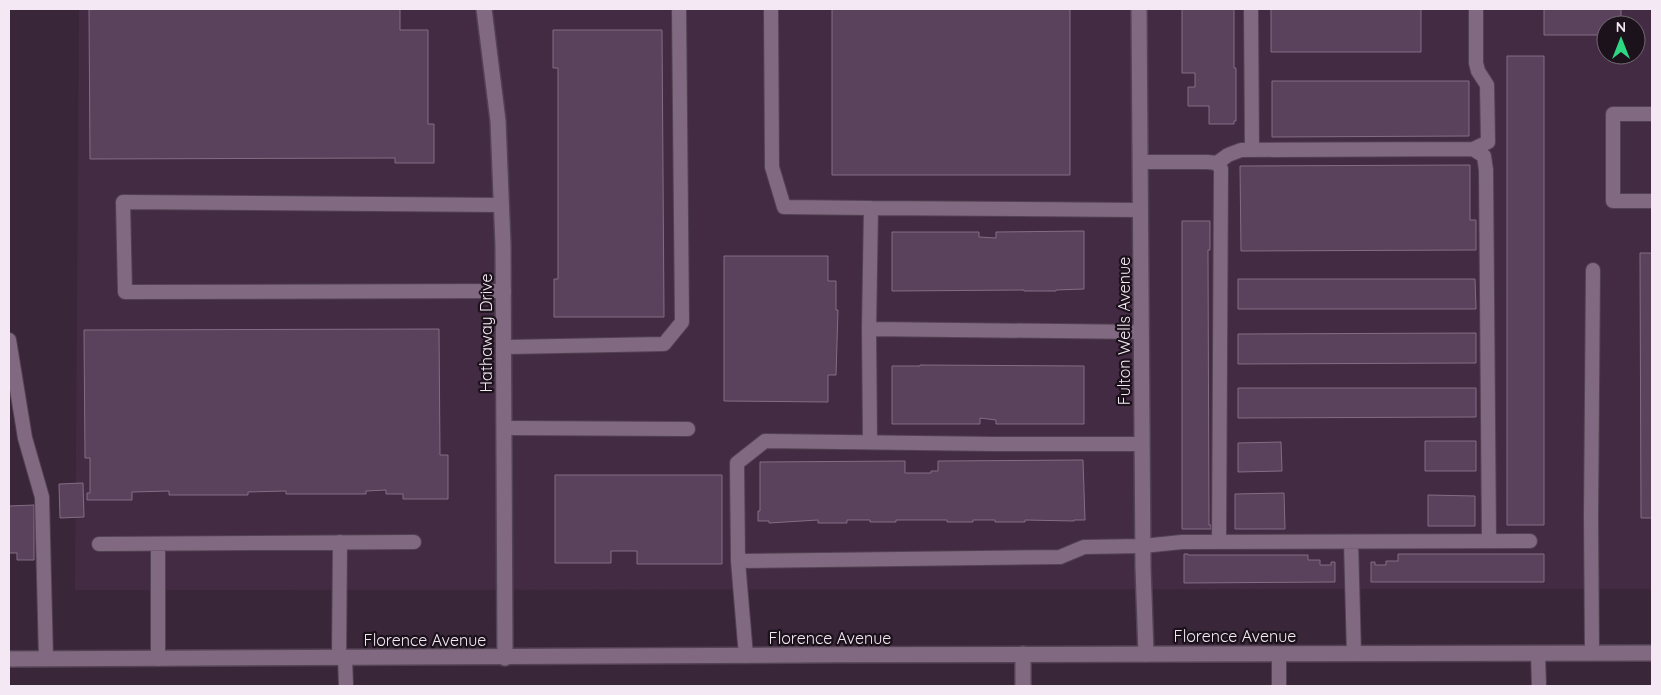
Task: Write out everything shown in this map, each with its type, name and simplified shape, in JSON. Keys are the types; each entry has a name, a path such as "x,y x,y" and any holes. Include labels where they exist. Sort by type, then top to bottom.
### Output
{"main road":[{"name":"Hathaway Drive","path":"484,9 498,120 502,205 505,658"},
{"name":"Fulton Wells Avenue","path":"1139,9 1142,546 1146,654"},
{"name":"Florence Avenue","path":"9,659 1652,653"},
{"path":"1023,654 1023,686"}],"lane":[{"path":"504,347 664,344 682,322 679,9"},
{"path":"771,9 772,167 784,208 1140,210"},
{"path":"1251,9 1252,150"},
{"path":"1140,162 1217,163 1228,155 1242,150 1473,149 1488,142 1487,85 1478,71 1476,63 1476,9"},
{"path":"1652,114 1613,114 1613,201 1652,201"},
{"path":"1473,149 1484,156 1486,170 1490,541"},
{"path":"1217,163 1221,169 1219,542"},
{"path":"502,205 123,202 125,292 504,291"},
{"path":"870,442 871,208"},
{"path":"1592,653 1593,270"},
{"path":"869,329 1141,332"},
{"path":"9,340 25,438 42,497 46,659"},
{"path":"504,428 688,429"},
{"path":"746,656 738,562 737,464 765,440 1142,444"},
{"path":"738,562 1060,558 1084,547 1142,546 1182,542 1530,541"},
{"path":"340,542 342,658 346,686"},
{"path":"99,544 414,542"},
{"path":"1352,542 1354,654"},
{"path":"158,544 158,659"},
{"path":"1279,654 1279,686"},
{"path":"1538,654 1539,686"}],"shaded area":[{"path":"79,9 1652,9 1652,589 75,590"}],"building":[{"path":"89,9 400,9 400,30 428,30 428,124 434,124 434,163 395,163 395,158 90,159"},
{"path":"832,9 1070,9 1070,175 832,175"},
{"path":"1182,9 1234,9 1236,121 1234,121 1234,124 1209,124 1209,106 1188,106 1188,87 1195,87 1195,73 1182,73"},
{"path":"1271,9 1421,9 1421,52 1271,52"},
{"path":"1544,9 1621,9 1621,15 1596,15 1596,35 1544,35"},
{"path":"553,30 662,30 664,317 554,317 554,279 558,279 558,68 553,68"},
{"path":"1507,56 1544,56 1544,525 1507,525"},
{"path":"1272,81 1469,81 1469,136 1272,137"},
{"path":"1470,165 1470,220 1476,220 1476,250 1241,251 1240,166"},
{"path":"1182,221 1210,221 1210,250 1208,250 1209,525 1211,525 1211,529 1182,529"},
{"path":"1084,231 1084,289 1056,291 892,291 892,232 979,232 979,237 996,238 996,232"},
{"path":"1640,253 1652,253 1652,518 1641,518"},
{"path":"724,256 828,256 828,281 836,281 836,310 838,310 836,375 828,375 828,402 724,401"},
{"path":"1238,279 1475,279 1476,309 1238,309"},
{"path":"439,329 440,455 448,455 448,499 403,499 403,494 386,494 386,490 366,491 366,494 286,494 286,491 248,492 248,495 169,495 169,491 132,492 132,500 87,500 87,493 90,493 90,458 85,458 84,330"},
{"path":"1476,333 1476,363 1238,364 1238,334"},
{"path":"892,366 1084,366 1084,424 996,424 996,420 980,418 980,424 892,424"},
{"path":"1238,388 1476,388 1476,417 1238,418"},
{"path":"1425,441 1476,441 1476,471 1425,471"},
{"path":"1281,442 1282,471 1238,472 1238,443"},
{"path":"1083,460 1085,520 995,522 995,520 973,520 973,522 947,522 947,520 896,520 896,522 870,522 870,520 847,520 847,523 818,523 818,520 769,523 769,521 758,521 758,511 760,511 760,462 905,461 905,473 931,473 931,471 938,471 938,461"},
{"path":"555,475 722,475 722,564 637,564 637,551 611,551 611,563 555,563"},
{"path":"83,483 84,517 60,518 59,484"},
{"path":"1284,493 1285,529 1235,529 1235,494"},
{"path":"1428,495 1475,496 1475,526 1428,526"},
{"path":"34,505 34,560 17,560 17,553 9,553 9,506"},
{"path":"1184,554 1308,555 1308,560 1320,560 1320,565 1331,565 1331,562 1335,562 1335,582 1184,583"},
{"path":"1398,554 1544,554 1544,582 1371,582 1371,562 1375,562 1375,565 1386,565 1386,561 1398,561"}]}
